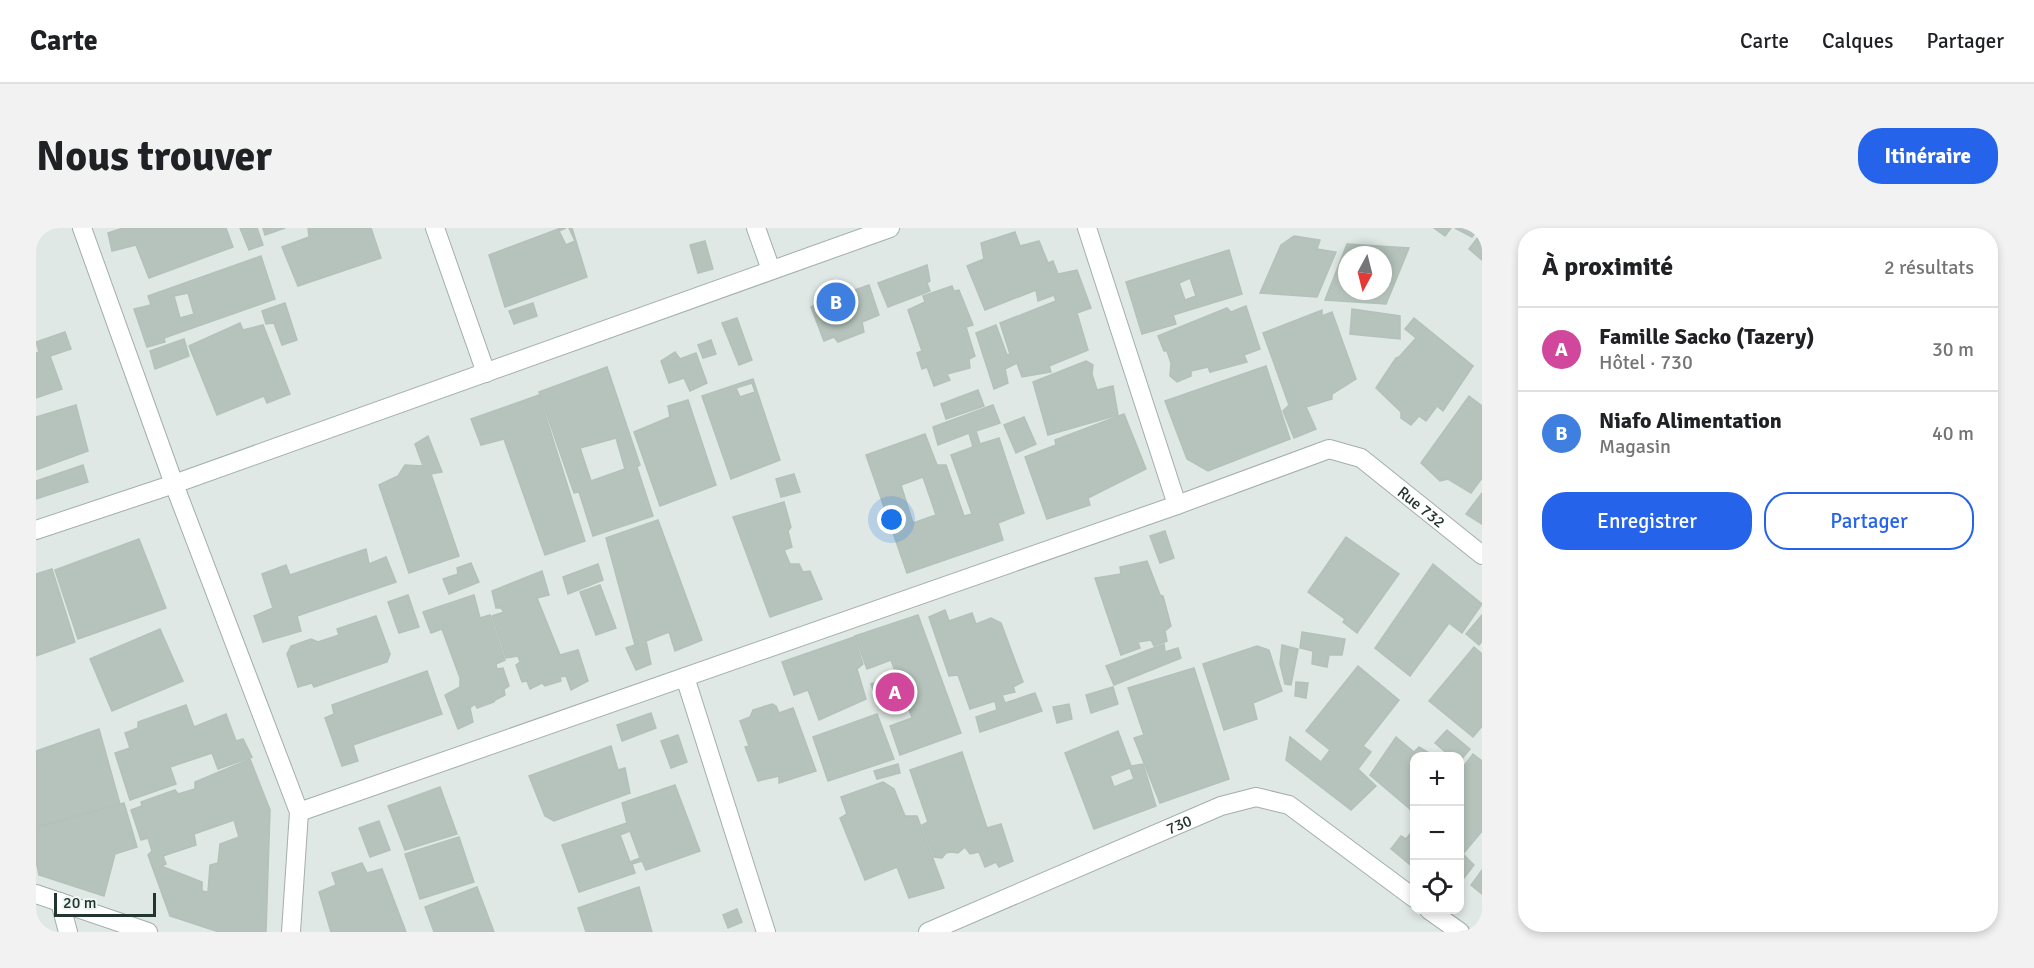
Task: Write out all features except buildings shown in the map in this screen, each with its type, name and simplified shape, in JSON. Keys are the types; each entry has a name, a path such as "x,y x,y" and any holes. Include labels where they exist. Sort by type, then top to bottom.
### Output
{"street":[{"path":"82,228 174,484 299,812 291,932"},
{"path":"435,228 486,372"},
{"path":"756,228 771,270"},
{"path":"36,530 174,484 890,228"},
{"path":"299,812 1178,504 1087,228"},
{"name":"Rue 732","path":"1178,504 1329,449 1361,458 1482,555"},
{"path":"685,677 766,932"},
{"name":"730","path":"928,932 1221,806 1256,797 1289,805 1410,895"},
{"path":"36,894 148,932"},
{"path":"60,902 68,932"},
{"path":"1436,914 1460,932"}],"place":[{"name":"Niafo Alimentation","path":"836,302"},
{"name":"Famille Sacko (Tazery)","path":"895,692"}]}
